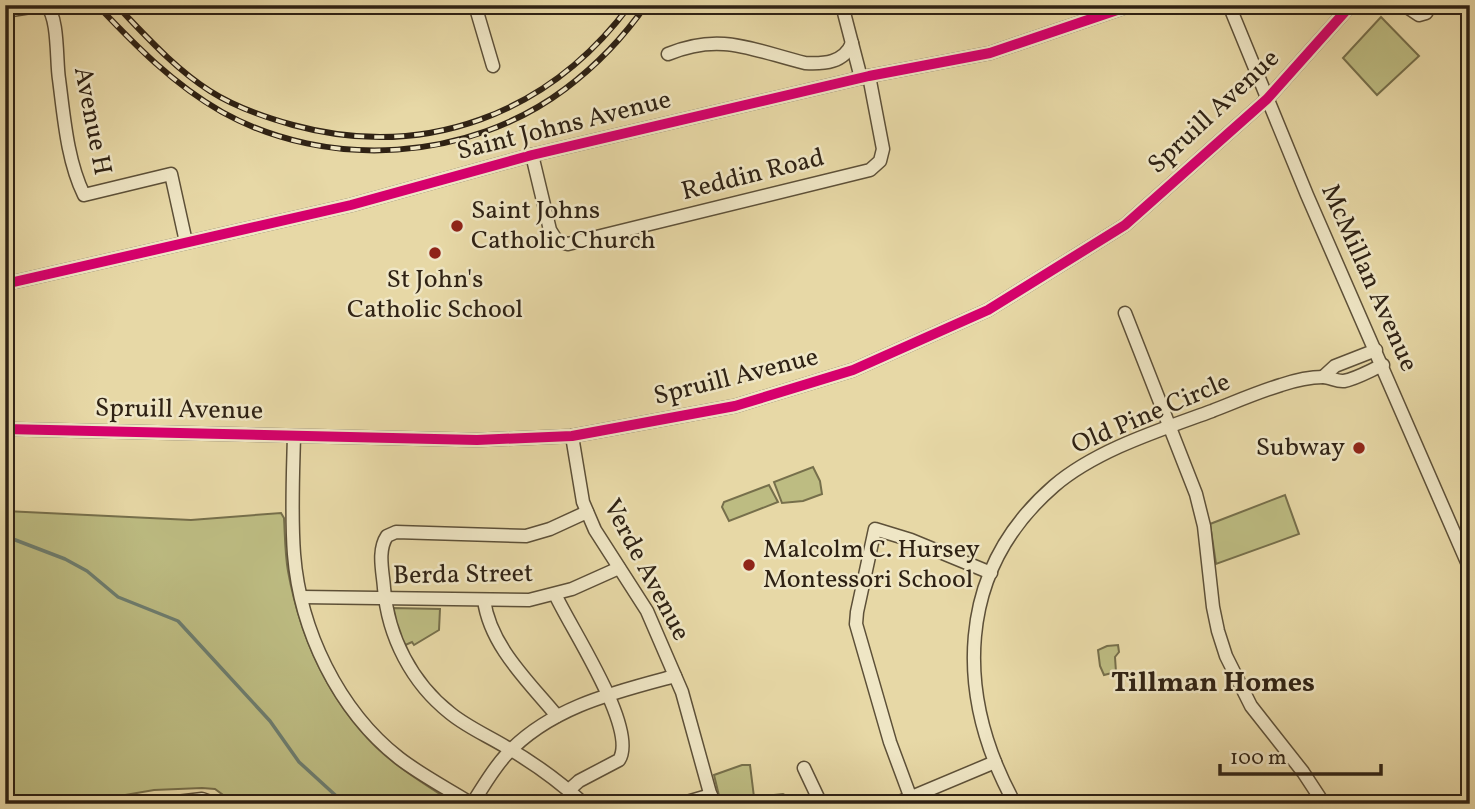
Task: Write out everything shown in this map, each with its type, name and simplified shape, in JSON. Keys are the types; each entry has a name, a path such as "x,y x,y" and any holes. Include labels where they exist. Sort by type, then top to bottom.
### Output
{"street":[{"path":"475,5 493,66"},
{"path":"842,5 865,77"},
{"name":"Saint Johns Avenue","path":"5,284 351,205 532,155 865,77 990,53 1132,5"},
{"name":"McMillan Avenue","path":"1229,5 1470,569"},
{"name":"Spruill Avenue","path":"5,429 477,440 572,436 735,406 853,370 988,310 1125,225 1267,99 1351,5"},
{"path":"1404,5 1419,15 1426,13 1431,5"},
{"path":"5,11 46,6"},
{"name":"Avenue H","path":"46,6 72,163 84,195 172,174 186,242"},
{"path":"668,54 703,43 725,42 818,64 838,60 852,43"},
{"name":"Reddin Road","path":"532,155 550,230 556,241 568,244 870,170 880,161 883,149 865,77"},
{"path":"1125,313 1201,512 1213,607 1226,656 1251,706 1303,772 1324,804"},
{"name":"Old Pine Circle","path":"1323,377 1335,366 1376,350"},
{"name":"Old Pine Circle","path":"1015,804 983,730 976,703 973,658 979,608 991,573 1021,521 1054,486 1098,457 1170,426 1280,385 1323,377 1343,381 1383,365"},
{"path":"294,436 294,555 309,628 326,667 346,700 400,758 472,804 492,772 512,750 529,734 557,716 608,694 676,676"},
{"name":"Verde Avenue","path":"572,436 583,502 595,530 647,611 676,676 712,800"},
{"path":"584,804 569,790 512,750 453,716 427,693 403,657 394,633 385,598 381,550 387,536 396,532 526,536 550,530 587,512"},
{"path":"911,800 890,742 856,624 875,529 911,540 991,573"},
{"name":"Berda Street","path":"302,597 530,600 555,594 620,568"},
{"path":"555,594 608,694 622,740 622,755 619,760 579,780 569,790"},
{"path":"484,600 490,626 507,655 557,716"},
{"path":"895,804 911,800 995,762"},
{"path":"804,768 821,804"},
{"path":"160,804 202,799 216,804"},
{"path":"680,804 712,800"}],"shaded area":[{"path":"1381,17 1419,56 1377,95 1343,58"},
{"path":"813,467 820,481 822,494 803,501 782,503 774,482"},
{"path":"769,485 778,502 729,521 722,507 724,502"},
{"path":"1285,495 1299,534 1216,564 1210,524"},
{"path":"5,511 191,520 281,513 284,518 287,565 293,596 308,643 330,688 359,729 376,747 404,770 455,804 227,804 223,795 215,789 202,788 154,790 108,798 91,804 5,804"},
{"path":"392,608 440,609 439,630 414,645 412,642 403,646"},
{"path":"1118,645 1119,652 1115,657 1116,672 1104,675 1098,650"},
{"path":"742,765 750,765 754,797 783,794 801,804 721,804 714,775"}],"waterway":[{"path":"5,536 65,559 87,571 118,597 178,621 270,721 299,762 345,804"}],"railway":[{"path":"97,5 171,77 222,112 263,131 307,143 352,150 397,150 442,143 486,131 527,113 565,89 588,70 619,40 646,5"},
{"path":"116,5 184,72 229,102 293,125 342,135 390,137 436,132 481,119 523,100 562,75 598,43 630,5"}],"cycle path":[{"path":"5,284 351,205 532,155 869,76 990,53 1132,5"},
{"path":"5,429 477,440 572,436 735,406 853,370 988,310 1125,225 1267,99 1351,5"}],"place":[{"name":"Saint Johns Catholic Church","path":"457,226"},
{"name":"St John's Catholic School","path":"435,253"},
{"name":"Subway","path":"1359,448"},
{"name":"Malcolm C. Hursey Montessori School","path":"749,565"}],"district":[{"name":"Tillman Homes","path":"1213,683"}]}
